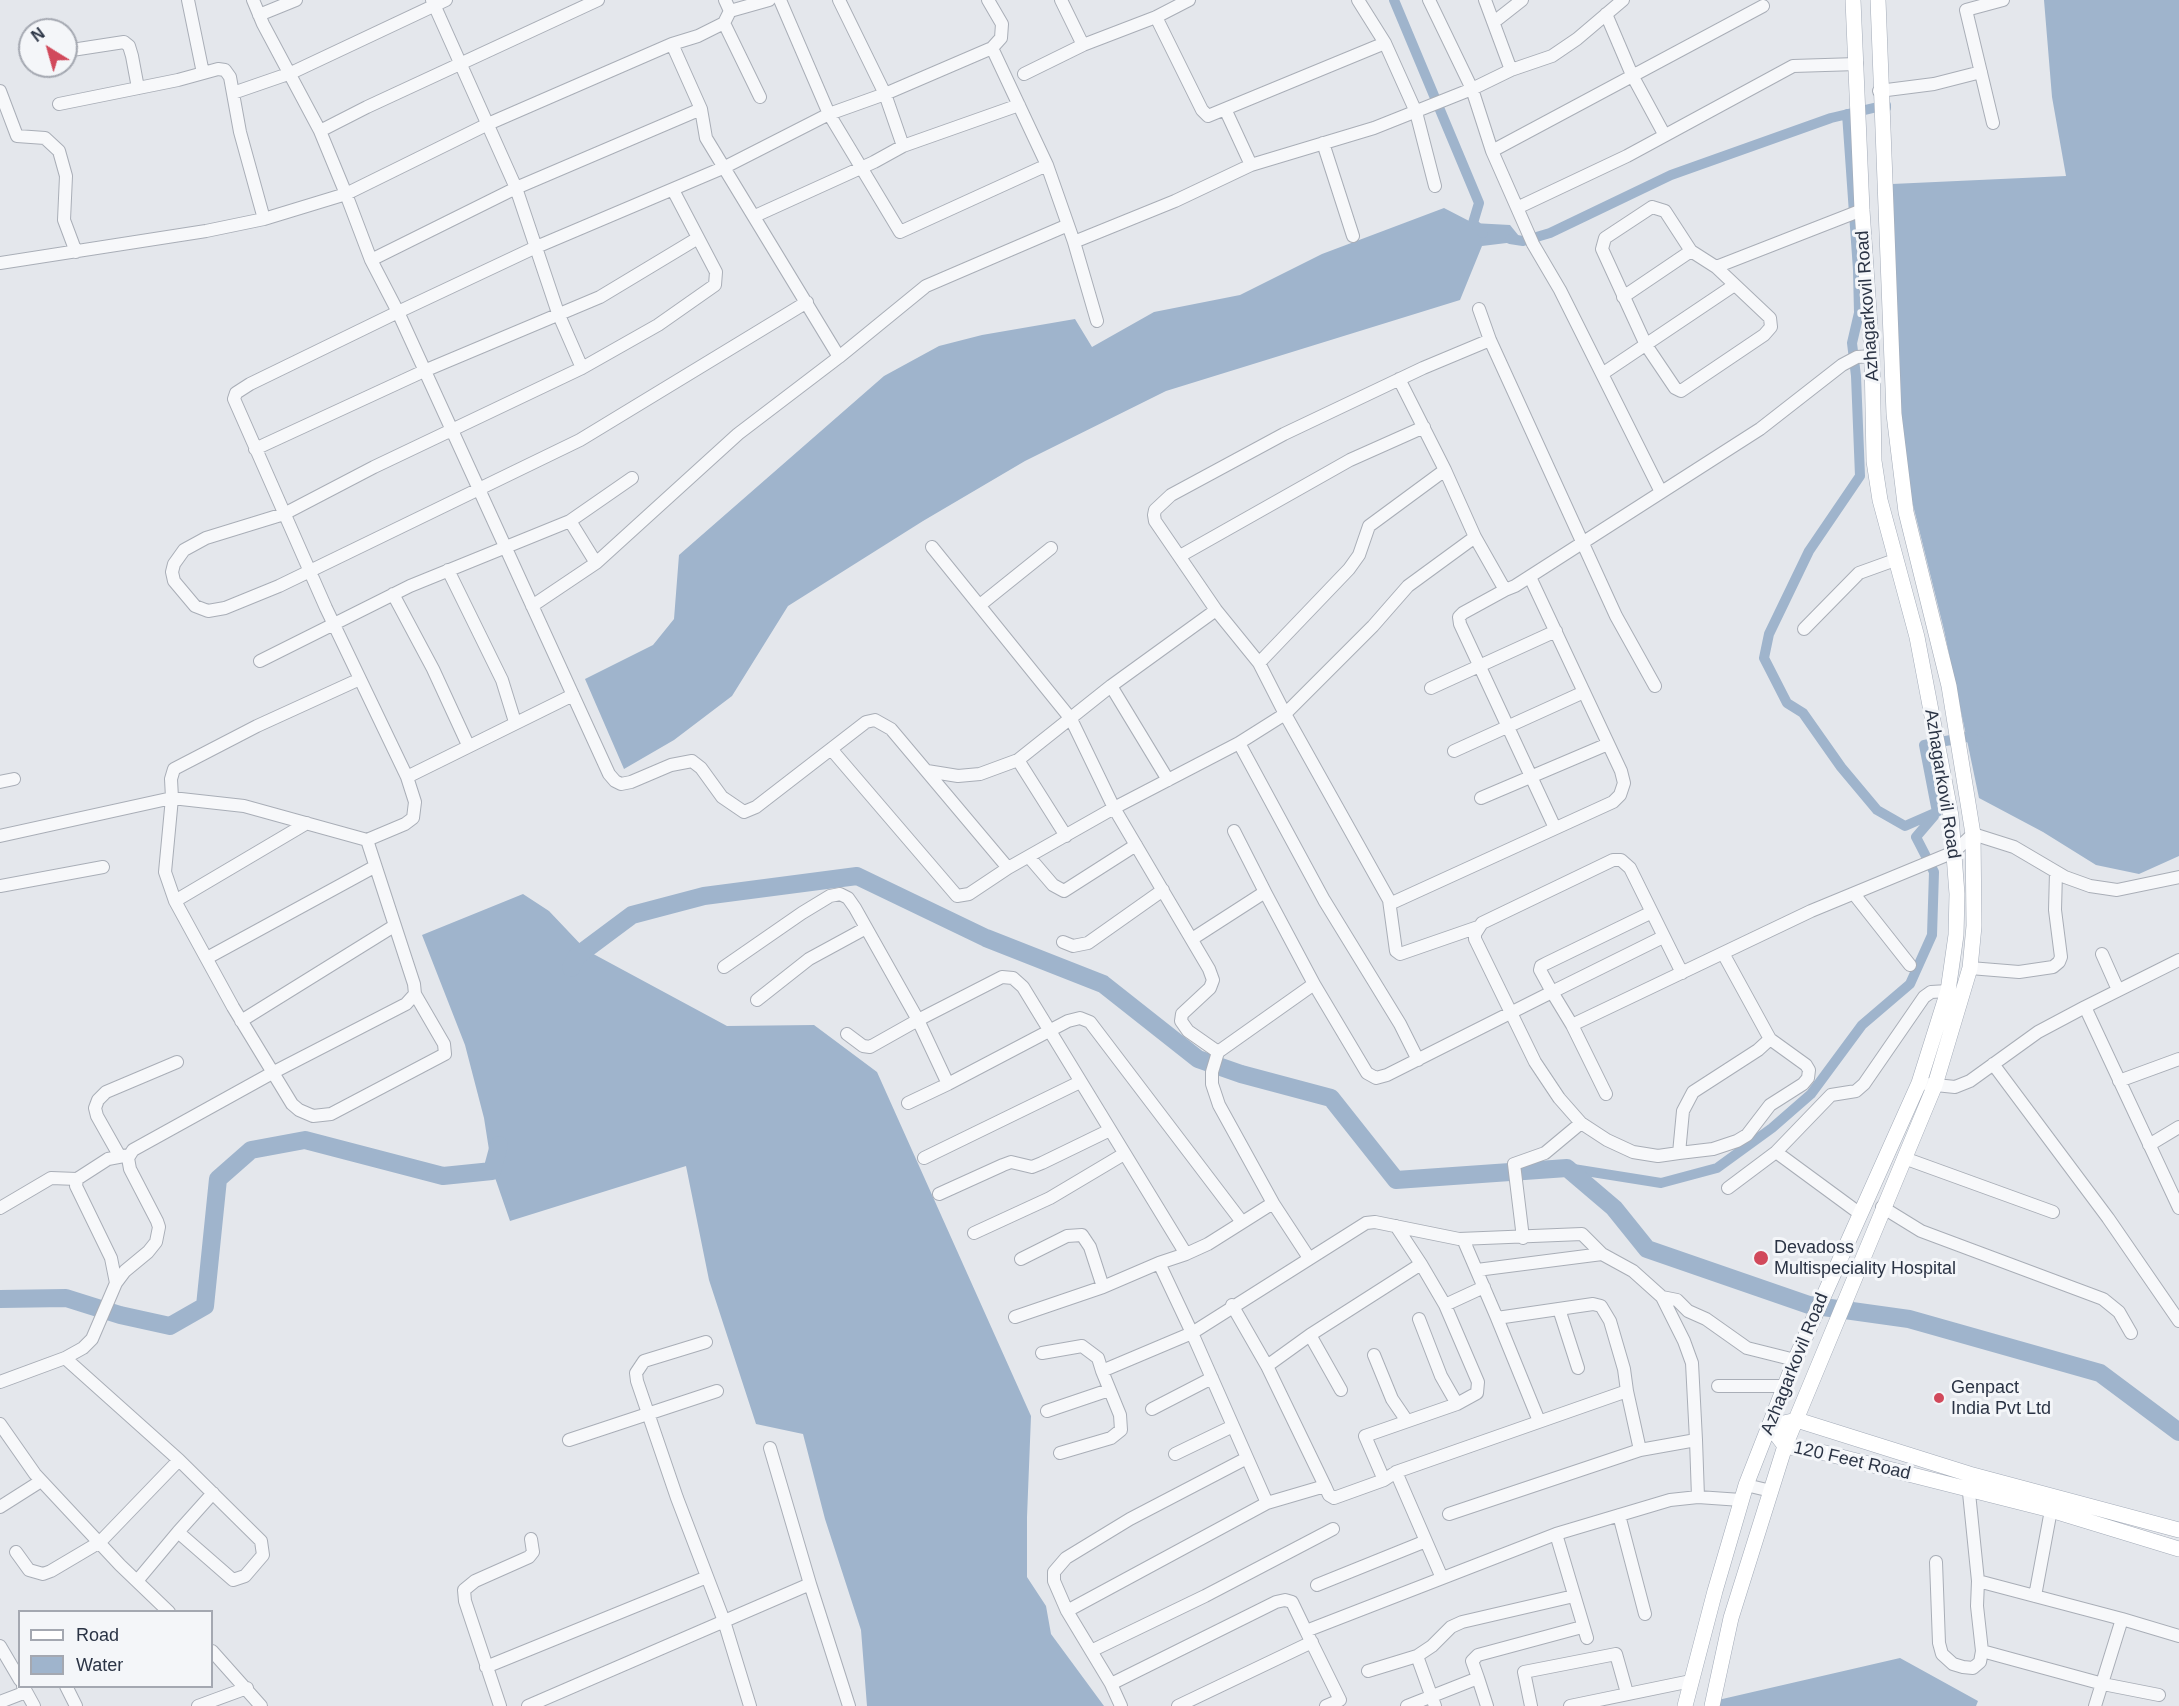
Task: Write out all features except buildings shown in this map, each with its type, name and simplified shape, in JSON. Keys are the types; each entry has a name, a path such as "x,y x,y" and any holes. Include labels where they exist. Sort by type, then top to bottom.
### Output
{"main road":[{"name":"Azhagarkovil Road","path":"1685,1706 1746,1485 1784,1386 1826,1287 1919,1083 1948,991 1956,935 1957,894 1951,816 1917,637 1895,560 1874,461 1864,357 1856,212 1859,120 1853,0"},
{"name":"Azhagarkovil Road","path":"1712,1706 1731,1618 1785,1446 1851,1291 1882,1207 1935,1085 1970,969 1976,879 1973,834 1949,686 1906,512 1894,414 1880,102 1878,0"},
{"name":"120 Feet Road","path":"2179,1530 1969,1481 1785,1446 1770,1426 1797,1419 1969,1481 2051,1510 2179,1549"}],"street":[{"path":"188,0 202,73"},
{"path":"253,0 320,131 371,261 454,430 478,488 609,774 615,781 621,784 631,782 671,765 692,761 701,768 722,797 744,812 756,807 866,722 875,720 891,729 1008,868"},
{"path":"259,15 297,0"},
{"path":"320,131 598,0"},
{"path":"760,97 724,23 727,6 769,0"},
{"path":"780,0 829,114 900,232 1047,165"},
{"path":"839,0 885,94 903,146"},
{"path":"0,836 172,798 244,806 367,840 405,824 413,818 415,802 407,777 334,626 235,406 234,399 237,393 250,384 534,248 725,167 829,114 885,94 992,48 1001,38 1002,24 988,0"},
{"path":"1060,0 1083,45"},
{"path":"1024,74 1083,45 1156,17 1189,0"},
{"path":"1358,0 1385,43 1416,112 1435,186"},
{"path":"1429,0 1472,89 1492,151 1519,207 1533,244 1560,290 1661,492"},
{"path":"1485,0 1510,70"},
{"path":"1494,22 1522,0"},
{"path":"1074,242 1175,201 1251,165 1416,112 1472,89 1510,70 1552,56 1623,0"},
{"path":"1993,123 1966,10 2003,0"},
{"path":"233,93 291,73 438,2 459,64 516,188 534,248 558,313 582,368"},
{"path":"1492,151 1763,6"},
{"path":"1606,14 1632,75 1664,134"},
{"path":"1156,17 1202,110 1208,116 1226,111 1385,43"},
{"path":"0,263 264,219 345,194 488,124 724,23"},
{"path":"78,49 124,42 129,46 138,88"},
{"path":"672,44 701,109 706,138 839,357"},
{"path":"992,48 1047,165 1074,242 1097,321"},
{"path":"1519,207 1627,156 1793,66 1857,64"},
{"path":"59,104 225,70 230,77 240,132 264,219"},
{"path":"1880,102 1934,84 1981,72"},
{"path":"0,91 17,136 45,138 59,151 66,176 64,220 76,252"},
{"path":"755,216 861,168 903,146 1019,105"},
{"path":"371,261 516,188 568,168 701,109"},
{"path":"1226,111 1251,165"},
{"path":"1323,143 1353,236"},
{"path":"673,190 716,273 715,285 658,325 582,368 374,467 284,514 206,538 184,550 174,564 172,572 174,581 195,606 208,610 225,608 310,573 478,488 580,440 807,302"},
{"path":"1656,207 1665,211 1691,251 1716,267 1733,286 1770,318 1771,327 1764,335 1687,388 1678,391 1646,345 1623,297 1602,249 1605,238 1656,207"},
{"path":"1716,267 1856,212"},
{"path":"532,606 596,563 738,434 839,357 926,286 1068,225"},
{"path":"255,449 308,422 558,313 600,297 698,238"},
{"path":"1623,297 1691,251"},
{"path":"1602,375 1733,286"},
{"path":"1479,309 1490,340 1616,616 1655,686"},
{"path":"1490,340 1399,379 1284,434 1162,502 1155,510 1155,521 1216,610 1259,663 1389,900 1395,947 1400,954 1478,927 1613,860 1621,860 1630,868 1650,913 1682,973"},
{"path":"1555,828 1459,617 1530,577 1760,429 1842,365 1864,357"},
{"path":"1399,379 1445,470 1475,537 1505,590"},
{"path":"1180,556 1350,460 1424,427"},
{"path":"1259,663 1349,569 1359,555 1369,526 1445,470"},
{"path":"260,661 334,626 393,594 505,545 570,521 632,478"},
{"path":"570,521 596,563"},
{"path":"831,749 957,896 969,894 1008,868 1114,808 1239,743 1285,714 1373,626 1408,586 1475,537"},
{"path":"932,547 1071,719 1114,808 1192,939 1213,980 1210,988 1182,1014 1181,1021 1188,1031 1217,1055"},
{"path":"980,605 1052,548"},
{"path":"1804,629 1859,573 1895,560"},
{"path":"448,570 502,680 515,722"},
{"path":"1389,900 1394,902 1405,899 1613,802 1620,795 1624,783 1621,771 1530,577"},
{"path":"393,594 433,669 468,746"},
{"path":"927,771 958,776 980,774 1018,760 1111,686 1216,610"},
{"path":"1431,688 1556,631"},
{"path":"360,679 184,762 174,769 171,779 172,798 165,872 175,901 242,1021 292,1104 313,1116 331,1114 436,1061 445,1054 444,1044 415,994 414,984 367,840"},
{"path":"1111,686 1168,780"},
{"path":"1454,751 1584,692"},
{"path":"407,777 573,695"},
{"path":"1239,743 1324,900 1400,1024 1418,1060"},
{"path":"1481,798 1608,744"},
{"path":"1018,760 1066,836"},
{"path":"0,782 14,779"},
{"path":"175,901 307,823"},
{"path":"1234,831 1314,984 1370,1076 1387,1075 1663,937"},
{"path":"1572,1025 1724,955 1811,911 1954,852 1973,834 2014,847 2056,872 2090,886 2117,890 2179,877"},
{"path":"1029,857 1053,885 1064,891 1136,845"},
{"path":"0,886 103,867"},
{"path":"207,958 374,867"},
{"path":"1970,969 2019,972 2047,968 2059,962 2061,957 2055,910 2056,872"},
{"path":"1063,942 1073,946 1088,943 1163,890"},
{"path":"1192,939 1265,892"},
{"path":"724,967 830,896 840,894 848,898 918,1020 948,1084"},
{"path":"1854,894 1910,965"},
{"path":"1606,1094 1572,1025 1540,970 1541,966 1650,913"},
{"path":"242,1021 297,984 394,926"},
{"path":"1478,927 1475,939 1535,1062 1559,1098 1581,1123 1632,1152 1658,1156 1713,1149 1737,1142 1747,1135 1770,1105 1803,1084 1808,1078 1809,1070 1806,1065 1770,1039 1724,955"},
{"path":"757,1000 809,959 866,928"},
{"path":"2102,954 2118,990"},
{"path":"1919,1083 1955,1087 1970,1081 2038,1032 2179,960"},
{"path":"847,1034 862,1046 870,1047 1002,977 1012,978 1030,998 1186,1254"},
{"path":"1309,1258 1273,1203 1219,1105 1212,1084 1212,1072 1217,1055 1314,984"},
{"path":"1728,1188 1776,1152 1831,1095 1852,1094 1863,1084 1927,994 1948,991"},
{"path":"0,1208 51,1178 77,1179 124,1155 274,1072 406,1004 415,994"},
{"path":"2085,1007 2179,1209"},
{"path":"908,1103 1068,1021 1080,1018 1090,1022 1242,1222"},
{"path":"1679,1153 1683,1111 1687,1099 1758,1050 1770,1039"},
{"path":"2119,1081 2179,1059"},
{"path":"0,1382 65,1358 92,1339 124,1270 148,1252 158,1235 157,1221 124,1155 97,1116 94,1107 106,1092 177,1062"},
{"path":"1993,1064 2108,1218 2179,1321"},
{"path":"924,1158 1080,1082"},
{"path":"1523,1238 1513,1169 1518,1161 1554,1147 1581,1123"},
{"path":"2149,1145 2179,1126"},
{"path":"939,1194 1011,1162 1032,1167 1042,1164 1110,1130"},
{"path":"1776,1152 1860,1214"},
{"path":"974,1233 1050,1198 1124,1154"},
{"path":"1904,1158 2053,1212"},
{"path":"77,1179 77,1192 103,1238 111,1258 116,1283"},
{"path":"1015,1317 1103,1287 1186,1254 1208,1244 1273,1203"},
{"path":"1882,1207 1921,1231 2103,1299 2119,1312 2132,1333"},
{"path":"1102,1371 1192,1333 1232,1305 1366,1223 1396,1226 1463,1239 1582,1234 1602,1254 1633,1271 1662,1297 1684,1341 1692,1363 1698,1497"},
{"path":"1384,1480 1365,1436 1457,1404 1477,1393 1478,1382 1445,1305 1396,1226"},
{"path":"1021,1259 1067,1236 1082,1235 1089,1247 1103,1287"},
{"path":"1463,1239 1539,1422"},
{"path":"1477,1270 1602,1254"},
{"path":"1159,1263 1267,1503"},
{"path":"1267,1366 1310,1335 1421,1264"},
{"path":"1445,1305 1484,1287"},
{"path":"1662,1297 1677,1300 1688,1311 1706,1319 1747,1348 1795,1360"},
{"path":"1497,1318 1593,1304 1601,1306 1606,1311 1624,1369 1640,1450"},
{"path":"1232,1305 1267,1366 1329,1495 1334,1498 1384,1480 1396,1472 1627,1391"},
{"path":"1559,1309 1578,1368"},
{"path":"1419,1319 1441,1377 1457,1404"},
{"path":"1310,1335 1341,1390"},
{"path":"706,1342 654,1357 639,1366 637,1381 724,1622 750,1706"},
{"path":"1041,1353 1082,1346 1098,1359 1120,1415 1121,1430 1111,1438 1060,1454"},
{"path":"1374,1355 1392,1399 1407,1420"},
{"path":"65,1358 213,1493 264,1546 263,1555 245,1576 237,1580 230,1578 178,1532"},
{"path":"1152,1409 1212,1378"},
{"path":"1719,1386 1784,1386"},
{"path":"1047,1411 1109,1390"},
{"path":"569,1440 717,1391"},
{"path":"0,1424 41,1481 137,1581 169,1610"},
{"path":"1175,1454 1233,1426"},
{"path":"1449,1514 1640,1450 1696,1440"},
{"path":"770,1448 849,1706"},
{"path":"1121,1706 1111,1684 1067,1611 1054,1581 1054,1572 1066,1558 1130,1519 1247,1458"},
{"path":"16,1552 29,1570 43,1574 100,1542 179,1460"},
{"path":"1396,1472 1442,1578"},
{"path":"0,1507 41,1481"},
{"path":"1936,1562 1939,1643 1942,1654 1953,1664 1972,1668 1980,1662 1982,1651 1969,1481"},
{"path":"1746,1485 1771,1491"},
{"path":"1067,1611 1267,1503 1325,1486"},
{"path":"137,1581 213,1493"},
{"path":"1178,1706 1309,1636 1442,1578 1556,1534 1670,1500 1698,1497 1742,1500"},
{"path":"2035,1596 2051,1510"},
{"path":"1619,1515 1645,1614"},
{"path":"1091,1651 1205,1596 1333,1529"},
{"path":"1487,1706 1472,1661 1478,1655 1585,1633 1556,1534"},
{"path":"500,1706 465,1601 464,1590 475,1581 529,1557 533,1551 531,1539"},
{"path":"1317,1585 1357,1566 1426,1541"},
{"path":"486,1667 707,1577"},
{"path":"1978,1581 2179,1636"},
{"path":"528,1706 810,1584"},
{"path":"1368,1671 1417,1656 1432,1647 1450,1627 1462,1622 1574,1596"},
{"path":"1111,1684 1276,1602 1285,1600 1292,1602 1342,1703 1326,1706"},
{"path":"2095,1706 2122,1619"},
{"path":"0,1646 18,1677"},
{"path":"213,1651 261,1706"},
{"path":"1982,1651 2103,1684 2159,1695"},
{"path":"1531,1706 1524,1672 1616,1654 1627,1693"},
{"path":"1417,1656 1433,1701"},
{"path":"1407,1706 1433,1701 1478,1678"},
{"path":"1570,1706 1691,1681"},
{"path":"67,1688 76,1706"},
{"path":"0,1702 25,1689 34,1706"},
{"path":"198,1706 247,1689"}],"water":[{"path":"2044,0 2179,0 2179,856 2139,874 2096,865 2043,832 1979,798 1944,630 1912,501 1900,420 1892,184 2066,176 2052,97"},
{"path":"1444,208 1473,223 1510,225 1523,241 1482,246 1460,300 1166,391 1025,461 923,521 788,606 732,696 674,740 624,769 585,679 653,645 674,619 679,555 884,376 939,346 982,335 1075,319 1092,347 1154,312 1240,295 1322,254"},
{"path":"523,894 549,911 586,950 727,1026 814,1025 877,1072 1031,1416 1027,1577 1046,1606 1051,1634 1104,1706 867,1706 861,1630 825,1519 803,1434 756,1424 709,1280 686,1166 510,1221 492,1169 484,1118 465,1045 422,935"},
{"path":"1900,1658 1978,1701 1976,1706 1716,1706 1718,1700"}],"waterway":[{"path":"1394,0 1479,203 1473,223 1483,233"},
{"path":"1510,239 1523,241 1550,233 1671,175 1831,118 1886,105 1886,108"},
{"path":"1847,114 1858,270 1859,313 1852,343 1856,376 1860,476 1809,551 1769,634 1764,658 1787,703 1803,713 1841,767 1877,810 1905,826 1937,812 1924,745 1967,737 1980,741"},
{"path":"1567,1168 1661,1183 1717,1168 1772,1128 1811,1094 1862,1025 1910,984 1932,935 1934,872 1916,837 1934,816"},
{"path":"571,968 577,956 632,915 704,896 857,876 986,938 1103,984 1198,1059 1241,1074 1331,1098 1396,1180 1567,1168 1614,1208 1647,1249 1809,1305 1909,1319 2100,1373 2179,1432"},
{"path":"0,1299 66,1298 120,1315 170,1326 205,1306 218,1179 251,1150 305,1140 443,1176 492,1171 499,1145"}],"place":[{"name":"Devadoss Multispeciality Hospital","path":"1761,1258"},
{"name":"Genpact India Pvt Ltd","path":"1939,1398"}]}
